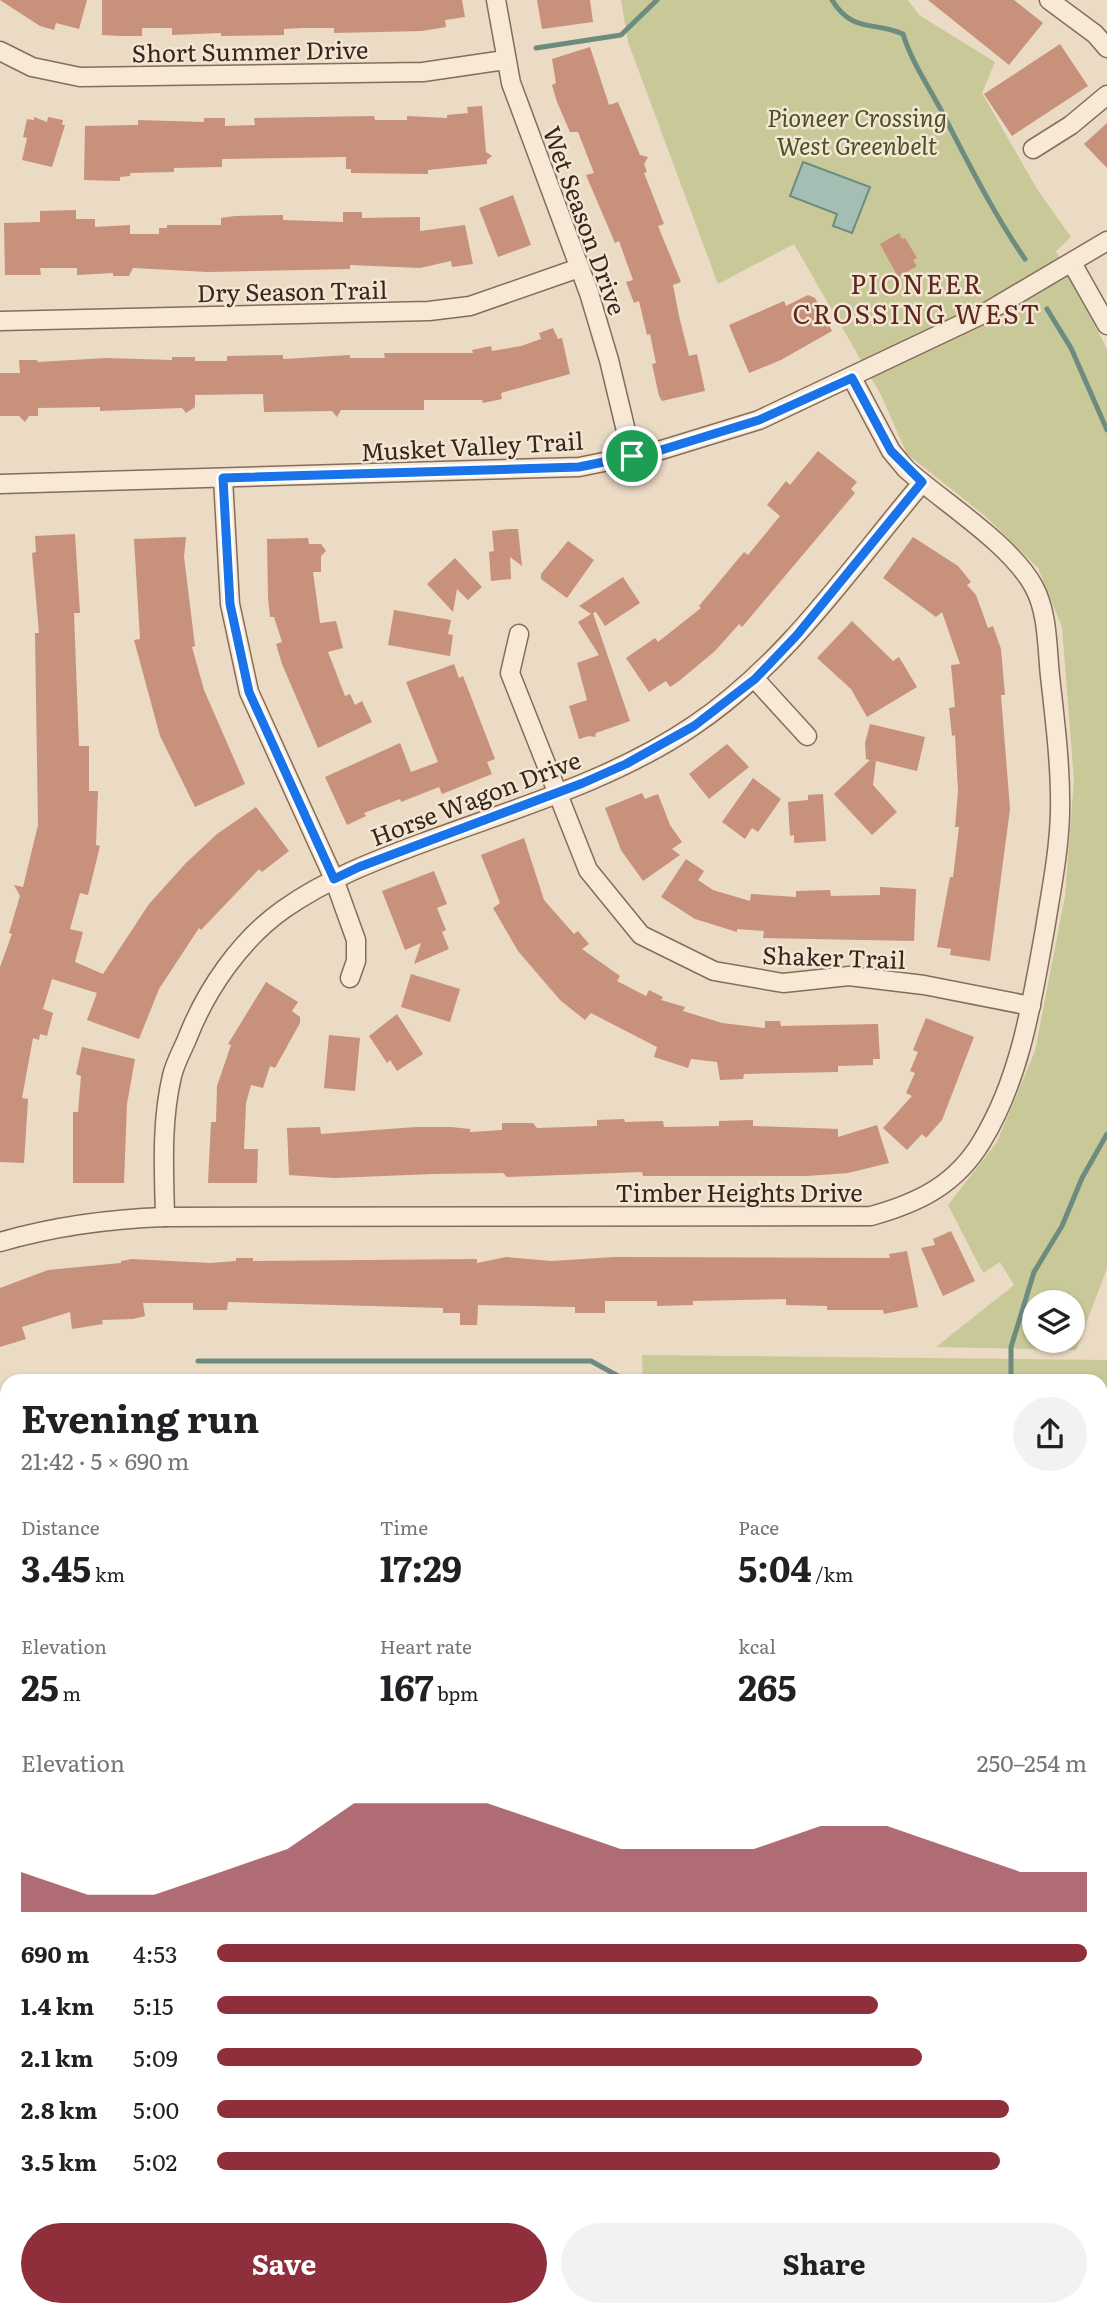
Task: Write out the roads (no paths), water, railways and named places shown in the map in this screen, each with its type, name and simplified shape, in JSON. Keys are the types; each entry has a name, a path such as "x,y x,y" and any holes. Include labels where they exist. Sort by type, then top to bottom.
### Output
{"street":[{"name":"Wet Season Drive","path":"496,0 505,60 609,360 632,456"},
{"path":"1049,0 1095,34 1107,48"},
{"name":"Short Summer Drive","path":"0,51 32,67 80,77 423,72 505,60"},
{"path":"1033,149 1071,125 1107,95"},
{"name":"Musket Valley Trail","path":"0,484 579,467 632,456 759,420 852,378 985,313 1107,241"},
{"path":"1072,263 1107,325"},
{"name":"Dry Season Trail","path":"0,321 429,311 470,306 579,268"},
{"name":"Timber Heights Drive","path":"0,1241 102,1220 165,1217 871,1216 912,1205 949,1181 982,1142 1014,1070 1031,1006 1054,873 1060,814 1057,744 1043,613 1034,587 1017,564 922,482 891,451 852,378"},
{"path":"223,478 230,604 249,692 334,879 356,940 356,961 350,978"},
{"name":"Horse Wagon Drive","path":"165,1217 163,1137 172,1075 199,1007 244,945 283,910 359,867 626,764 664,744 755,679 797,635 922,482"},
{"name":"Shaker Trail","path":"519,634 510,673 588,870 641,935 714,971 783,983 849,976 924,985 1031,1006"},
{"path":"755,679 807,736"}],"waterway":[{"path":"536,48 621,35 657,0"},
{"path":"832,0 855,22 903,34 981,187 1025,259"},
{"path":"1047,309 1071,348 1107,430"},
{"path":"1011,1374 1011,1347 1034,1272 1062,1226 1082,1178 1107,1134"},
{"path":"198,1361 591,1361 614,1374"}],"district":[{"name":"PIONEER CROSSING WEST","path":"917,297"}],"park label":[{"name":"Pioneer Crossing West Greenbelt","path":"857,130"}]}
